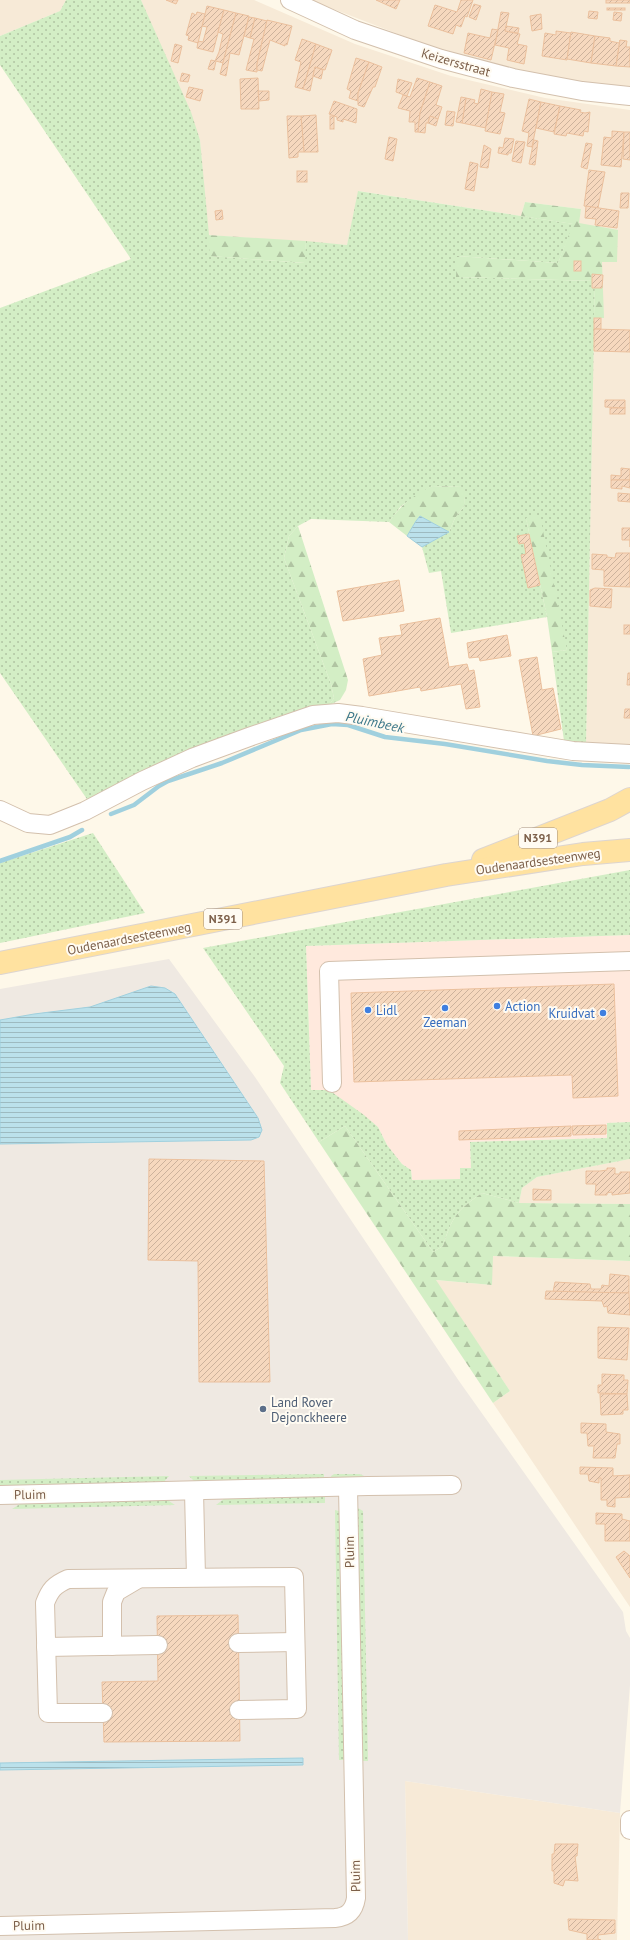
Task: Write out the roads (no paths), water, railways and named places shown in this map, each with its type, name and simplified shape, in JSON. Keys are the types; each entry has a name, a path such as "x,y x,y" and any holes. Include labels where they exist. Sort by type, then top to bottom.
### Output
{"main road":[{"name":"Oudenaardsesteenweg","path":"446,875 610,810 630,800"},
{"name":"Oudenaardsesteenweg","path":"0,963 446,875 584,854 630,850"}],"street":[{"name":"Keizersstraat","path":"290,0 355,30 441,59 513,78 582,91 630,96"},
{"path":"0,810 28,824 39,826 50,825 92,807 192,758 313,715 338,713 573,751 630,754"},
{"path":"332,1083 329,971 630,961"},
{"name":"Pluim","path":"0,1495 452,1486"},
{"name":"Pluim","path":"0,1926 335,1918 344,1916 355,1906 348,1487"},
{"path":"194,1491 196,1577"},
{"path":"103,1713 48,1713 45,1604 49,1592 55,1584 68,1579 294,1577 297,1709 239,1710"},
{"path":"112,1646 112,1602 116,1592 140,1578"},
{"path":"238,1643 295,1642"},
{"path":"46,1647 158,1645"},
{"path":"630,1820 630,1830"}],"water":[{"path":"420,516 449,532 422,547 407,536"},
{"path":"151,986 165,988 175,994 258,1118 262,1130 259,1137 251,1140 0,1144 0,1020 90,1007"},
{"path":"303,1758 303,1765 0,1770 0,1763"}],"waterway":[{"name":"Pluimbeek","path":"111,814 134,805 168,781 222,763 301,730 332,724 348,725 385,737 445,744 547,761 582,765 629,767"},
{"name":"Pluimbeek","path":"0,861 70,837 82,830"}],"place":[{"name":"Action","path":"497,1006"},
{"name":"Zeeman","path":"445,1008"},
{"name":"Lidl","path":"368,1010"},
{"name":"Kruidvat","path":"603,1013"},
{"name":"Land Rover Dejonckheere","path":"263,1409"}]}
